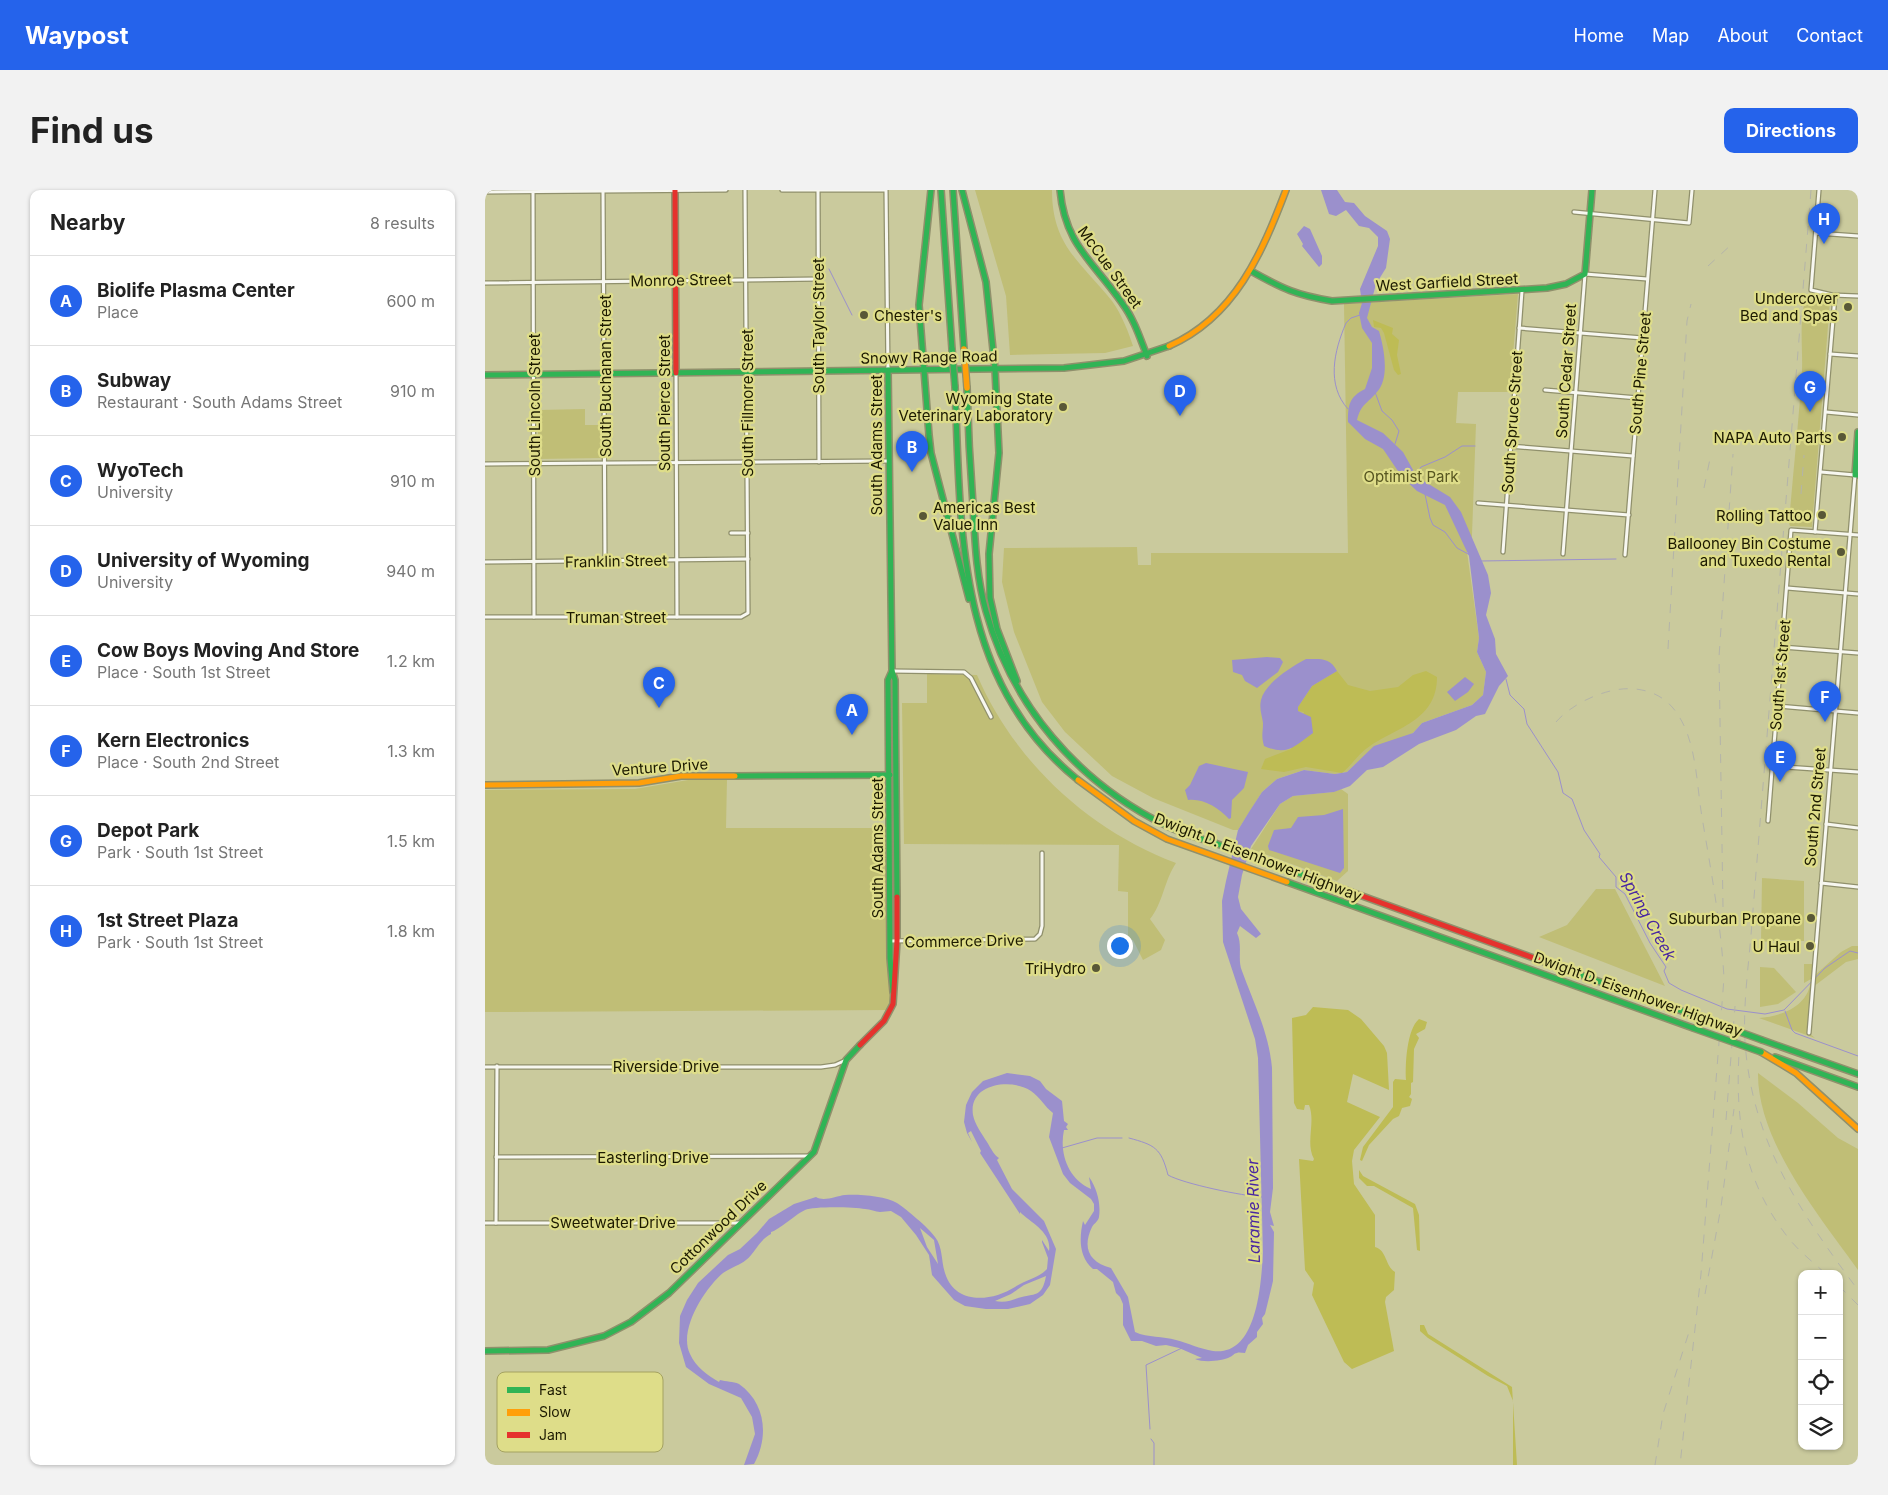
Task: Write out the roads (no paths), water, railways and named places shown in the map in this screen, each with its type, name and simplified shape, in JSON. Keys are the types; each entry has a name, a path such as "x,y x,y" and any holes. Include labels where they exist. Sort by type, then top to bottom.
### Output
{"main road":[{"name":"South Pierce Street","path":"675,190 676,373"},
{"path":"931,190 920,279 919,305 931,452 969,602 976,620"},
{"name":"Dwight D. Eisenhower Highway","path":"941,190 964,537 976,620 993,667 1005,691 1033,733 1059,765 1084,787 1136,823 1167,839 1858,1087"},
{"name":"Dwight D. Eisenhower Highway","path":"953,190 978,568 986,611 1010,675 1031,711 1055,742 1101,786 1139,812 1166,826 1858,1074"},
{"path":"962,190 986,282 995,369 999,453 989,554 991,598 997,629 1008,662 1019,686 1055,742"},
{"name":"McCue Street","path":"1060,190 1064,221 1074,243 1125,306 1147,356"},
{"name":"Snowy Range Road","path":"485,375 1097,367 1147,356 1181,340 1208,321 1233,295 1251,271 1265,243 1285,190"},
{"name":"South Cedar Street","path":"1585,274 1592,190"},
{"name":"West Garfield Street","path":"1251,271 1300,296 1326,301 1522,291 1558,287 1585,274"},
{"name":"South Adams Street","path":"888,370 891,670 888,680 890,941 894,995"},
{"name":"South 2nd Street","path":"1856,475 1858,432"},
{"name":"South Adams Street","path":"889,1016 894,995 897,941 895,680 891,670"},
{"name":"Venture Drive","path":"485,785 639,783 681,776 896,775"},
{"name":"Cottonwood Drive","path":"485,1351 559,1348 593,1340 615,1331 655,1304 810,1156 821,1138 847,1060 889,1016"},
{"path":"1761,1052 1796,1073 1858,1129"}],"street":[{"path":"485,192 726,190"},
{"name":"South Fillmore Street","path":"745,190 749,610 746,614"},
{"path":"782,190 885,190"},
{"name":"South Taylor Street","path":"818,190 819,462"},
{"name":"South Adams Street","path":"885,190 888,370"},
{"name":"South Pine Street","path":"1625,555 1655,190"},
{"path":"1575,212 1689,223 1692,190"},
{"path":"1819,190 1811,290 1835,296 1858,296"},
{"name":"South Buchanan Street","path":"603,192 605,281 605,561"},
{"name":"South Lincoln Street","path":"533,193 535,617"},
{"path":"1816,233 1858,236"},
{"path":"1585,274 1647,279"},
{"name":"South Cedar Street","path":"1563,554 1585,274"},
{"name":"Monroe Street","path":"485,283 817,279"},
{"name":"South Spruce Street","path":"1503,552 1509,446 1522,291"},
{"path":"1835,296 1815,532 1858,535"},
{"path":"1519,328 1643,338"},
{"path":"1831,354 1858,356"},
{"name":"South Pierce Street","path":"676,373 677,617"},
{"path":"1545,390 1638,398"},
{"path":"1825,412 1858,415"},
{"path":"1509,446 1633,456"},
{"path":"485,464 888,461"},
{"path":"1821,472 1856,475"},
{"name":"South 2nd Street","path":"1809,1033 1856,475"},
{"path":"1478,503 1629,515"},
{"name":"South 1st Street","path":"1768,821 1791,530 1815,532"},
{"path":"731,533 748,533"},
{"name":"Franklin Street","path":"485,562 748,559"},
{"path":"1787,588 1858,594"},
{"name":"Truman Street","path":"485,617 741,617 746,614"},
{"path":"1782,647 1858,653"},
{"path":"891,670 964,672 971,678 991,717"},
{"path":"1777,706 1858,713"},
{"path":"1772,766 1858,772"},
{"path":"1826,824 1858,828"},
{"name":"Commerce Drive","path":"890,941 1026,941 1038,937 1042,926 1041,853"},
{"path":"1821,883 1858,887"},
{"name":"Riverside Drive","path":"485,1067 821,1067 835,1065 847,1060"},
{"path":"496,1222 497,1066"},
{"name":"Easterling Drive","path":"496,1157 810,1156"},
{"name":"Sweetwater Drive","path":"485,1223 741,1223"}],"waterway":[{"path":"829,269 852,315"},
{"path":"1348,409 1341,400 1337,389 1334,368 1338,345 1346,323 1351,318 1360,315"},
{"path":"1375,392 1382,411 1392,420 1399,431 1395,444"},
{"path":"1415,475 1421,467 1445,457 1462,446 1475,446"},
{"path":"1425,494 1433,525 1445,532 1457,548 1470,555"},
{"path":"1481,561 1616,559"},
{"name":"Spring Creek","path":"1506,679 1510,695 1524,709 1527,724 1558,772 1563,793 1572,799 1584,830 1600,854 1599,857 1616,877 1616,887 1625,894 1650,943 1666,967 1664,971 1669,983 1727,1009 1765,1014 1784,1010 1825,968 1850,951 1858,953"},
{"path":"1785,1011 1795,1033 1858,1056"},
{"path":"1062,1148 1097,1138 1122,1138"},
{"name":"Laramie River","path":"1129,1138 1156,1149 1163,1159 1168,1175 1214,1189 1262,1197"},
{"path":"1150,1429 1146,1365 1182,1348"},
{"path":"1151,1439 1154,1443 1154,1465"}],"railway":[{"path":"1811,190 1746,989 1745,1042 1749,1078 1757,1112 1782,1174 1817,1232 1858,1290"},
{"path":"1708,266 1732,244"},
{"path":"1668,649 1687,321 1691,304"},
{"path":"1704,488 1711,454"},
{"path":"1723,907 1719,657 1733,454"},
{"path":"1801,494 1804,455"},
{"path":"1556,722 1575,706 1599,694 1623,689 1647,691 1661,697 1673,708 1687,732 1694,760 1718,918 1724,978 1701,1274 1680,1465"},
{"path":"1726,1120 1735,1006"},
{"path":"1740,1039 1738,1067 1740,1119 1744,1145 1751,1169 1774,1217 1790,1240 1822,1270"},
{"path":"1705,1294 1721,1207 1734,1109"},
{"path":"1843,1290 1858,1305"},
{"path":"1655,1465 1663,1414 1689,1332"}],"place":[{"name":"1st Street Plaza","path":"1824,244"},
{"name":"Undercover Bed and Spas","path":"1848,307"},
{"name":"Chester's","path":"864,315"},
{"name":"Wyoming State Veterinary Laboratory","path":"1063,407"},
{"name":"Depot Park","path":"1810,412"},
{"name":"University of Wyoming","path":"1180,416"},
{"name":"NAPA Auto Parts","path":"1842,437"},
{"name":"Subway","path":"912,472"},
{"name":"Rolling Tattoo","path":"1822,515"},
{"name":"Americas Best Value Inn","path":"923,516"},
{"name":"Ballooney Bin Costume and Tuxedo Rental","path":"1841,552"},
{"name":"WyoTech","path":"659,708"},
{"name":"Kern Electronics","path":"1825,722"},
{"name":"Biolife Plasma Center","path":"852,735"},
{"name":"Cow Boys Moving And Store","path":"1780,782"},
{"name":"Suburban Propane","path":"1811,918"},
{"name":"U Haul","path":"1810,946"},
{"name":"TriHydro","path":"1096,968"}],"park label":[{"name":"Optimist Park","path":"1411,476"}]}
